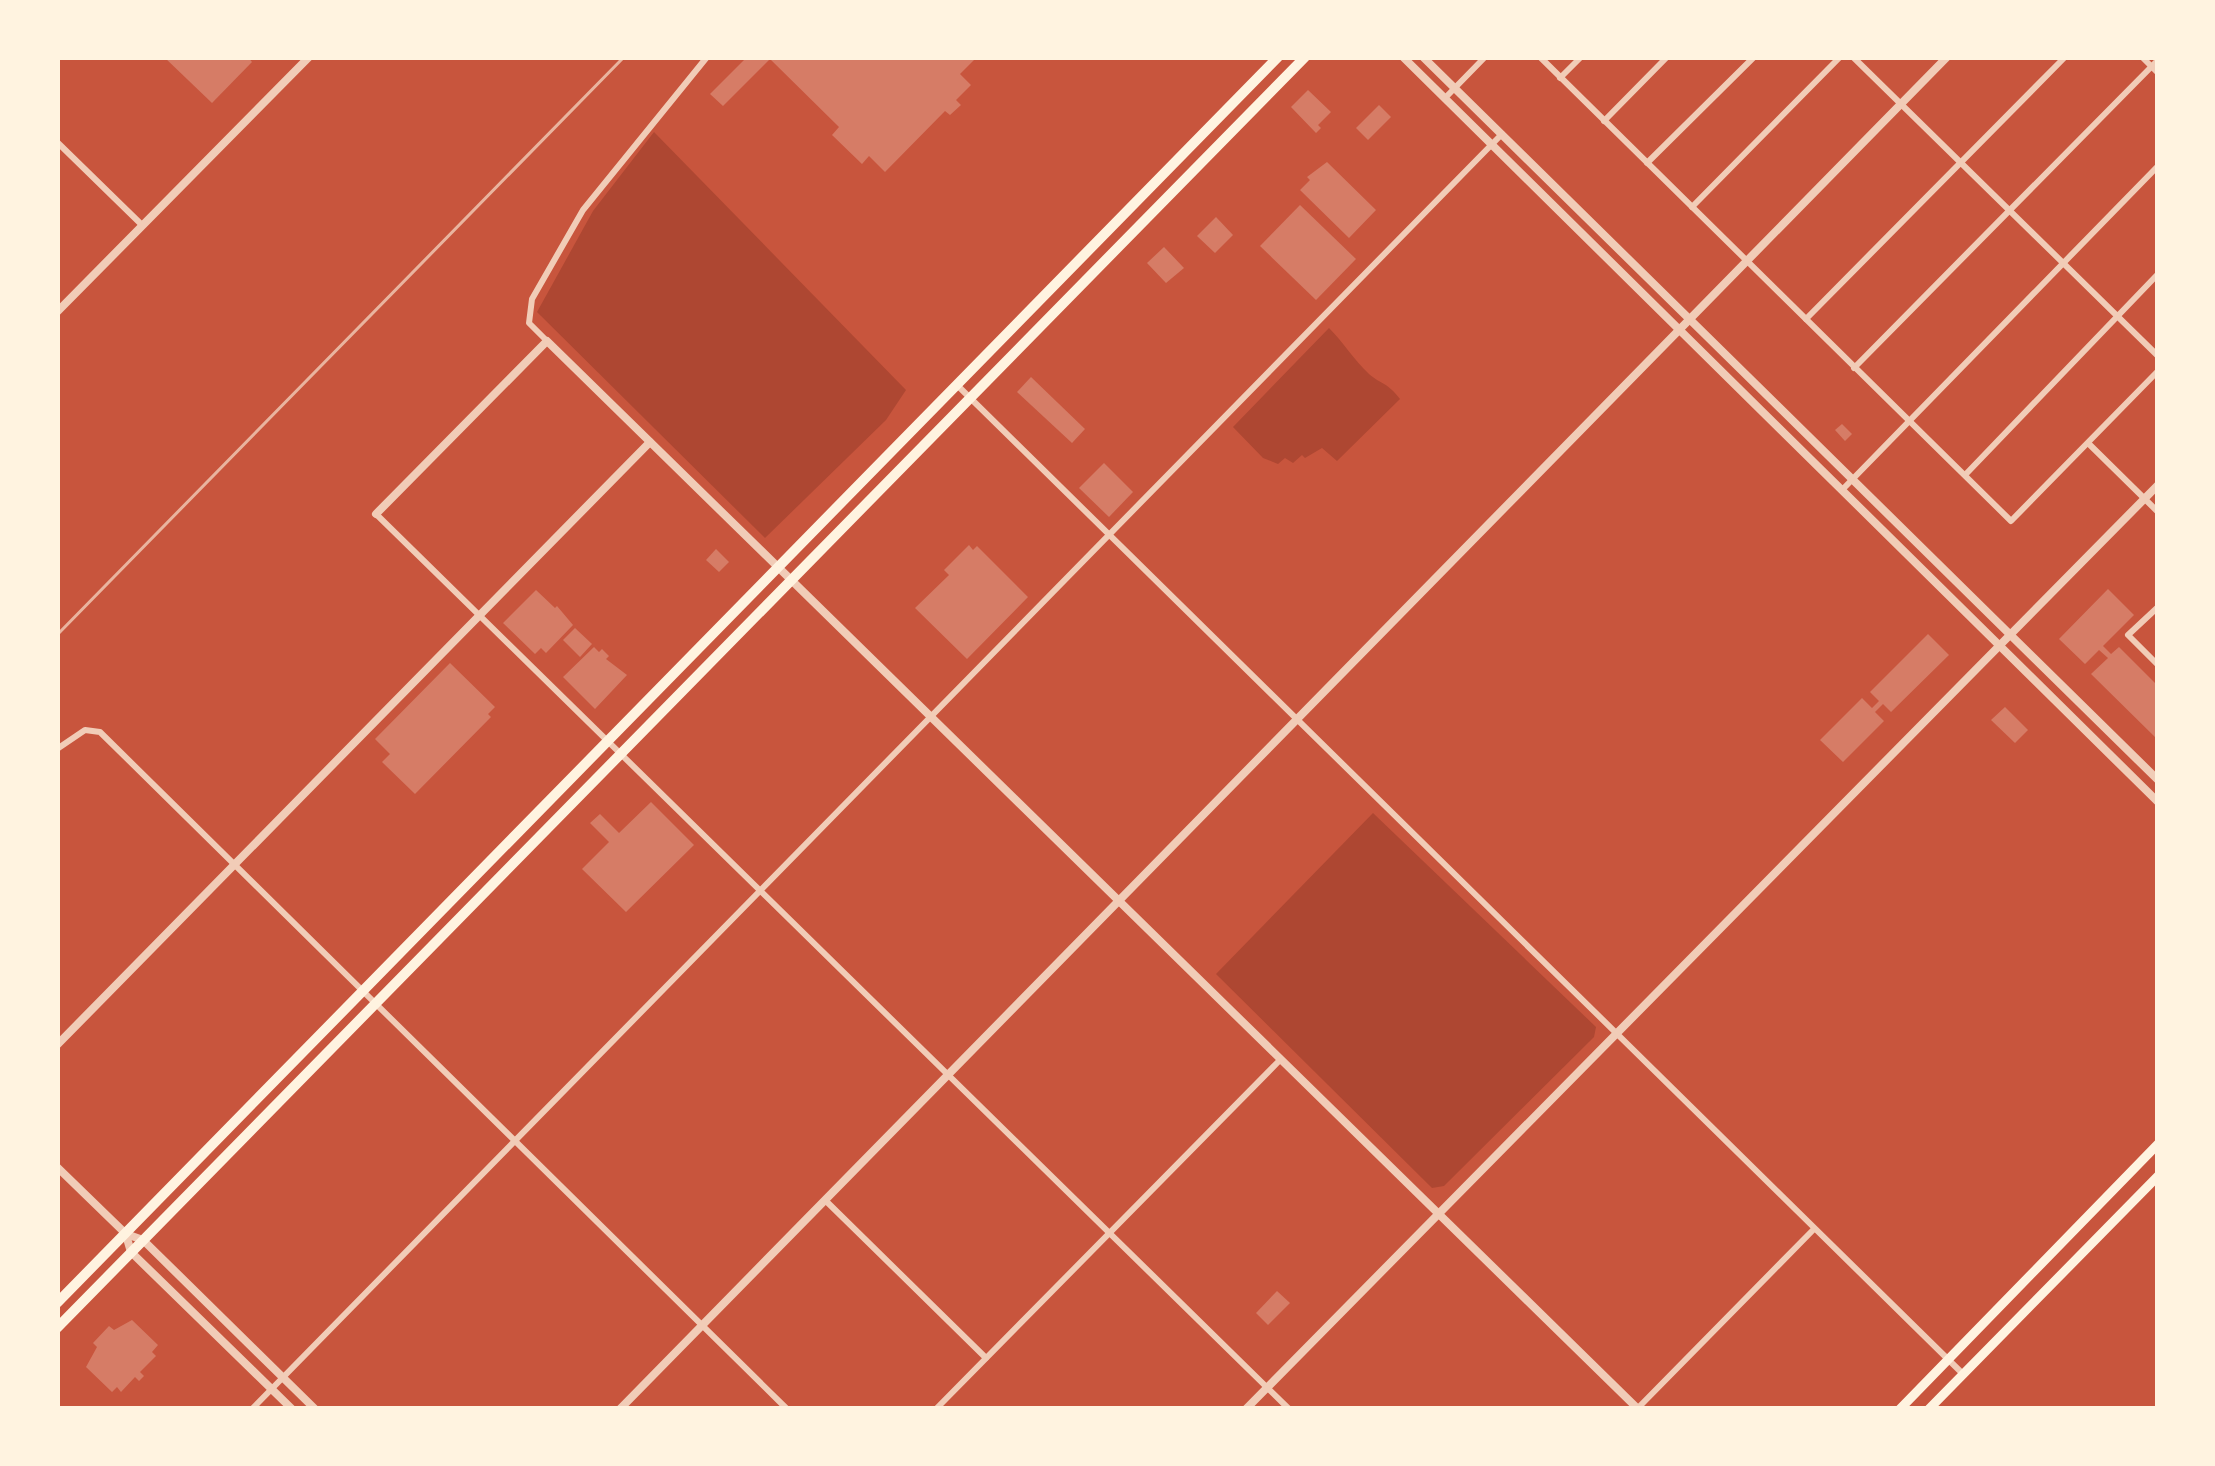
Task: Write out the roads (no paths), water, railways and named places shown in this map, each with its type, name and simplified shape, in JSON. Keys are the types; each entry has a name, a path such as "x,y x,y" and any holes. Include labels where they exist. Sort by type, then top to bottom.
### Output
{"highway":[{"path":"57,1304 1278,57"},
{"path":"57,1328 1305,57"}],"main road":[{"path":"1900,1409 2158,1144"},
{"path":"1929,1409 2158,1176"}],"street":[{"path":"57,312 309,57"},
{"path":"707,57 583,210 532,299 529,323 1637,1409 1814,1229"},
{"path":"1403,57 2158,802"},
{"path":"1423,57 2158,780"},
{"path":"1445,98 1485,57"},
{"path":"1540,57 2011,521 2158,371"},
{"path":"1561,78 1581,57"},
{"path":"1604,121 1667,57"},
{"path":"1648,163 1754,57"},
{"path":"1692,207 1840,57"},
{"path":"1853,57 2158,356"},
{"path":"620,1409 1693,321 1947,57"},
{"path":"1806,319 2065,57"},
{"path":"1854,368 2156,66 2142,57"},
{"path":"252,1409 1502,134"},
{"path":"57,142 142,225"},
{"path":"1843,489 2158,166"},
{"path":"1966,474 2158,274"},
{"path":"547,341 376,514 1288,1409"},
{"path":"957,386 1963,1374"},
{"path":"57,1045 650,442"},
{"path":"2089,444 2158,512"},
{"path":"1246,1409 2158,485"},
{"path":"2158,607 2128,635 2158,664"},
{"path":"57,749 85,730 100,732 787,1409"},
{"path":"936,1409 1280,1060"},
{"path":"57,1167 126,1234 143,1240 315,1409"},
{"path":"824,1199 986,1358"},
{"path":"126,1234 131,1252 292,1409"}],"railway":[{"path":"57,635 624,57"}]}
